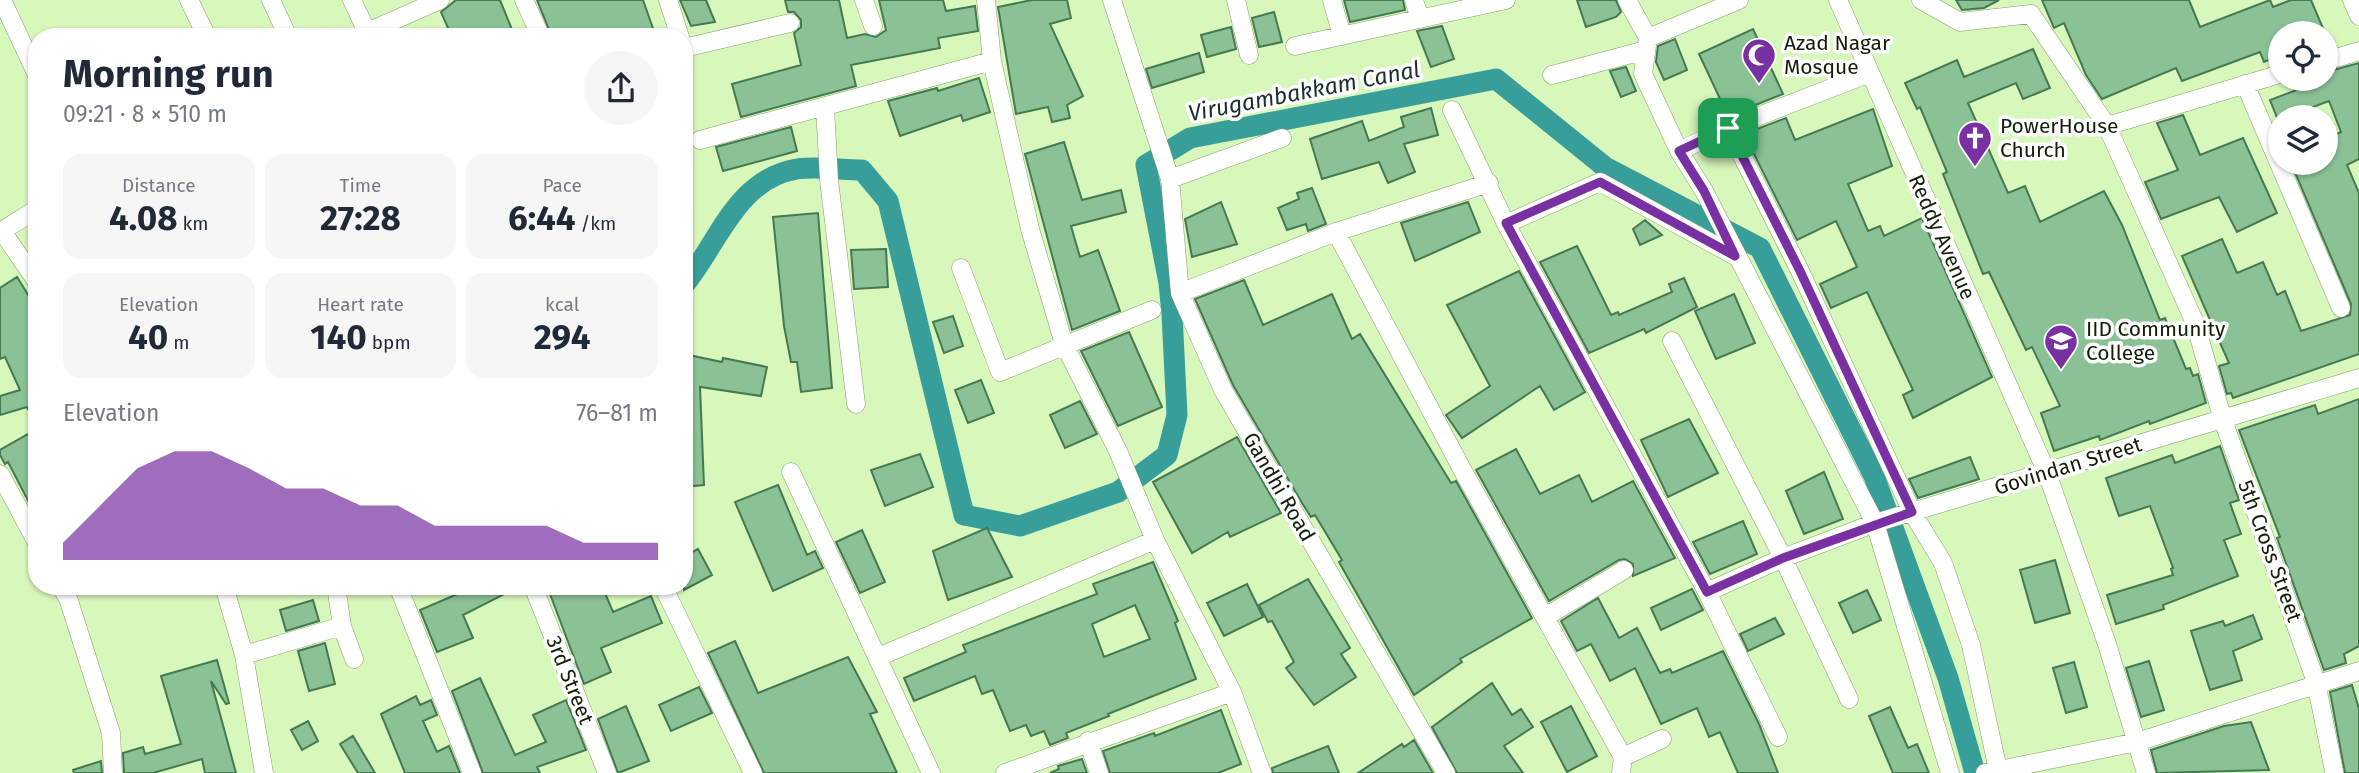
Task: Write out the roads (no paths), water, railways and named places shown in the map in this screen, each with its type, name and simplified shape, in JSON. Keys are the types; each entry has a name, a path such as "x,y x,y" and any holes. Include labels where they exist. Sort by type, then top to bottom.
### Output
{"street":[{"path":"2,0 28,56"},
{"path":"189,0 203,28"},
{"path":"271,0 284,28"},
{"path":"352,0 360,28"},
{"path":"375,28 437,0"},
{"path":"524,0 537,28"},
{"path":"668,0 677,28"},
{"path":"864,0 873,26"},
{"path":"986,0 992,61 1030,229 1065,344 1118,451 1155,540 1233,692 1262,773"},
{"name":"Gandhi Road","path":"1112,0 1170,179 1180,293 1223,390 1446,773"},
{"path":"1236,0 1249,55"},
{"path":"1332,0 1342,36"},
{"path":"1414,0 1420,19"},
{"path":"1295,46 1506,0"},
{"path":"1627,0 1647,44 1643,74 1679,151 1704,191 1874,523 1950,773"},
{"path":"1552,75 1647,44 1739,0"},
{"name":"Reddy Avenue","path":"1838,0 2047,473 2146,773"},
{"path":"1921,0 1960,22 2027,7"},
{"path":"2352,0 2359,16"},
{"name":"5th Cross Street","path":"2027,7 2108,126 2196,323 2223,420 2316,682 2334,771"},
{"path":"693,46 790,23"},
{"path":"2338,57 2359,51"},
{"path":"700,140 992,61"},
{"path":"1679,151 1728,128 1870,73"},
{"path":"2108,126 2268,77"},
{"path":"2245,84 2341,309"},
{"path":"825,107 829,180 856,404"},
{"path":"1452,110 1506,223 1707,592 1778,737"},
{"path":"1728,128 1800,271 1912,512 1943,563 1971,645 1991,771 2137,742 2316,682 2359,671"},
{"path":"1170,179 1282,138"},
{"path":"1506,223 1600,182 1735,256"},
{"path":"1180,293 1336,232 1489,183"},
{"path":"28,215 1,232 28,270"},
{"path":"1336,232 1545,617 1622,765 1662,739"},
{"path":"961,268 1000,372 1152,310"},
{"path":"1672,341 1783,558 1849,699"},
{"name":"Govindan Street","path":"1707,592 1783,558 1874,523 2359,378"},
{"path":"791,472 931,773"},
{"path":"0,474 28,526"},
{"path":"878,657 1155,540"},
{"path":"1545,617 1624,570"},
{"path":"66,595 111,733 113,773"},
{"path":"227,595 244,654 264,773"},
{"path":"337,595 342,626 354,659"},
{"path":"402,595 472,773"},
{"name":"3rd Street","path":"537,595 607,773"},
{"path":"667,595 753,773"},
{"path":"244,654 342,626"},
{"path":"1005,773 1088,741 1233,692"},
{"path":"1088,741 1099,773"}],"waterway":[{"name":"Virugambakkam Canal","path":"693,273 743,199 776,175 797,169 862,170 888,201 964,515 1020,526 1118,492 1167,455 1177,415 1172,314 1169,283 1146,165 1190,138 1496,79 1605,167 1760,248 1874,476 1948,678 1975,773"}],"place":[{"name":"Azad Nagar Mosque","path":"1759,85"},
{"name":"PowerHouse Church","path":"1975,168"},
{"name":"IID Community College","path":"2061,371"}]}
